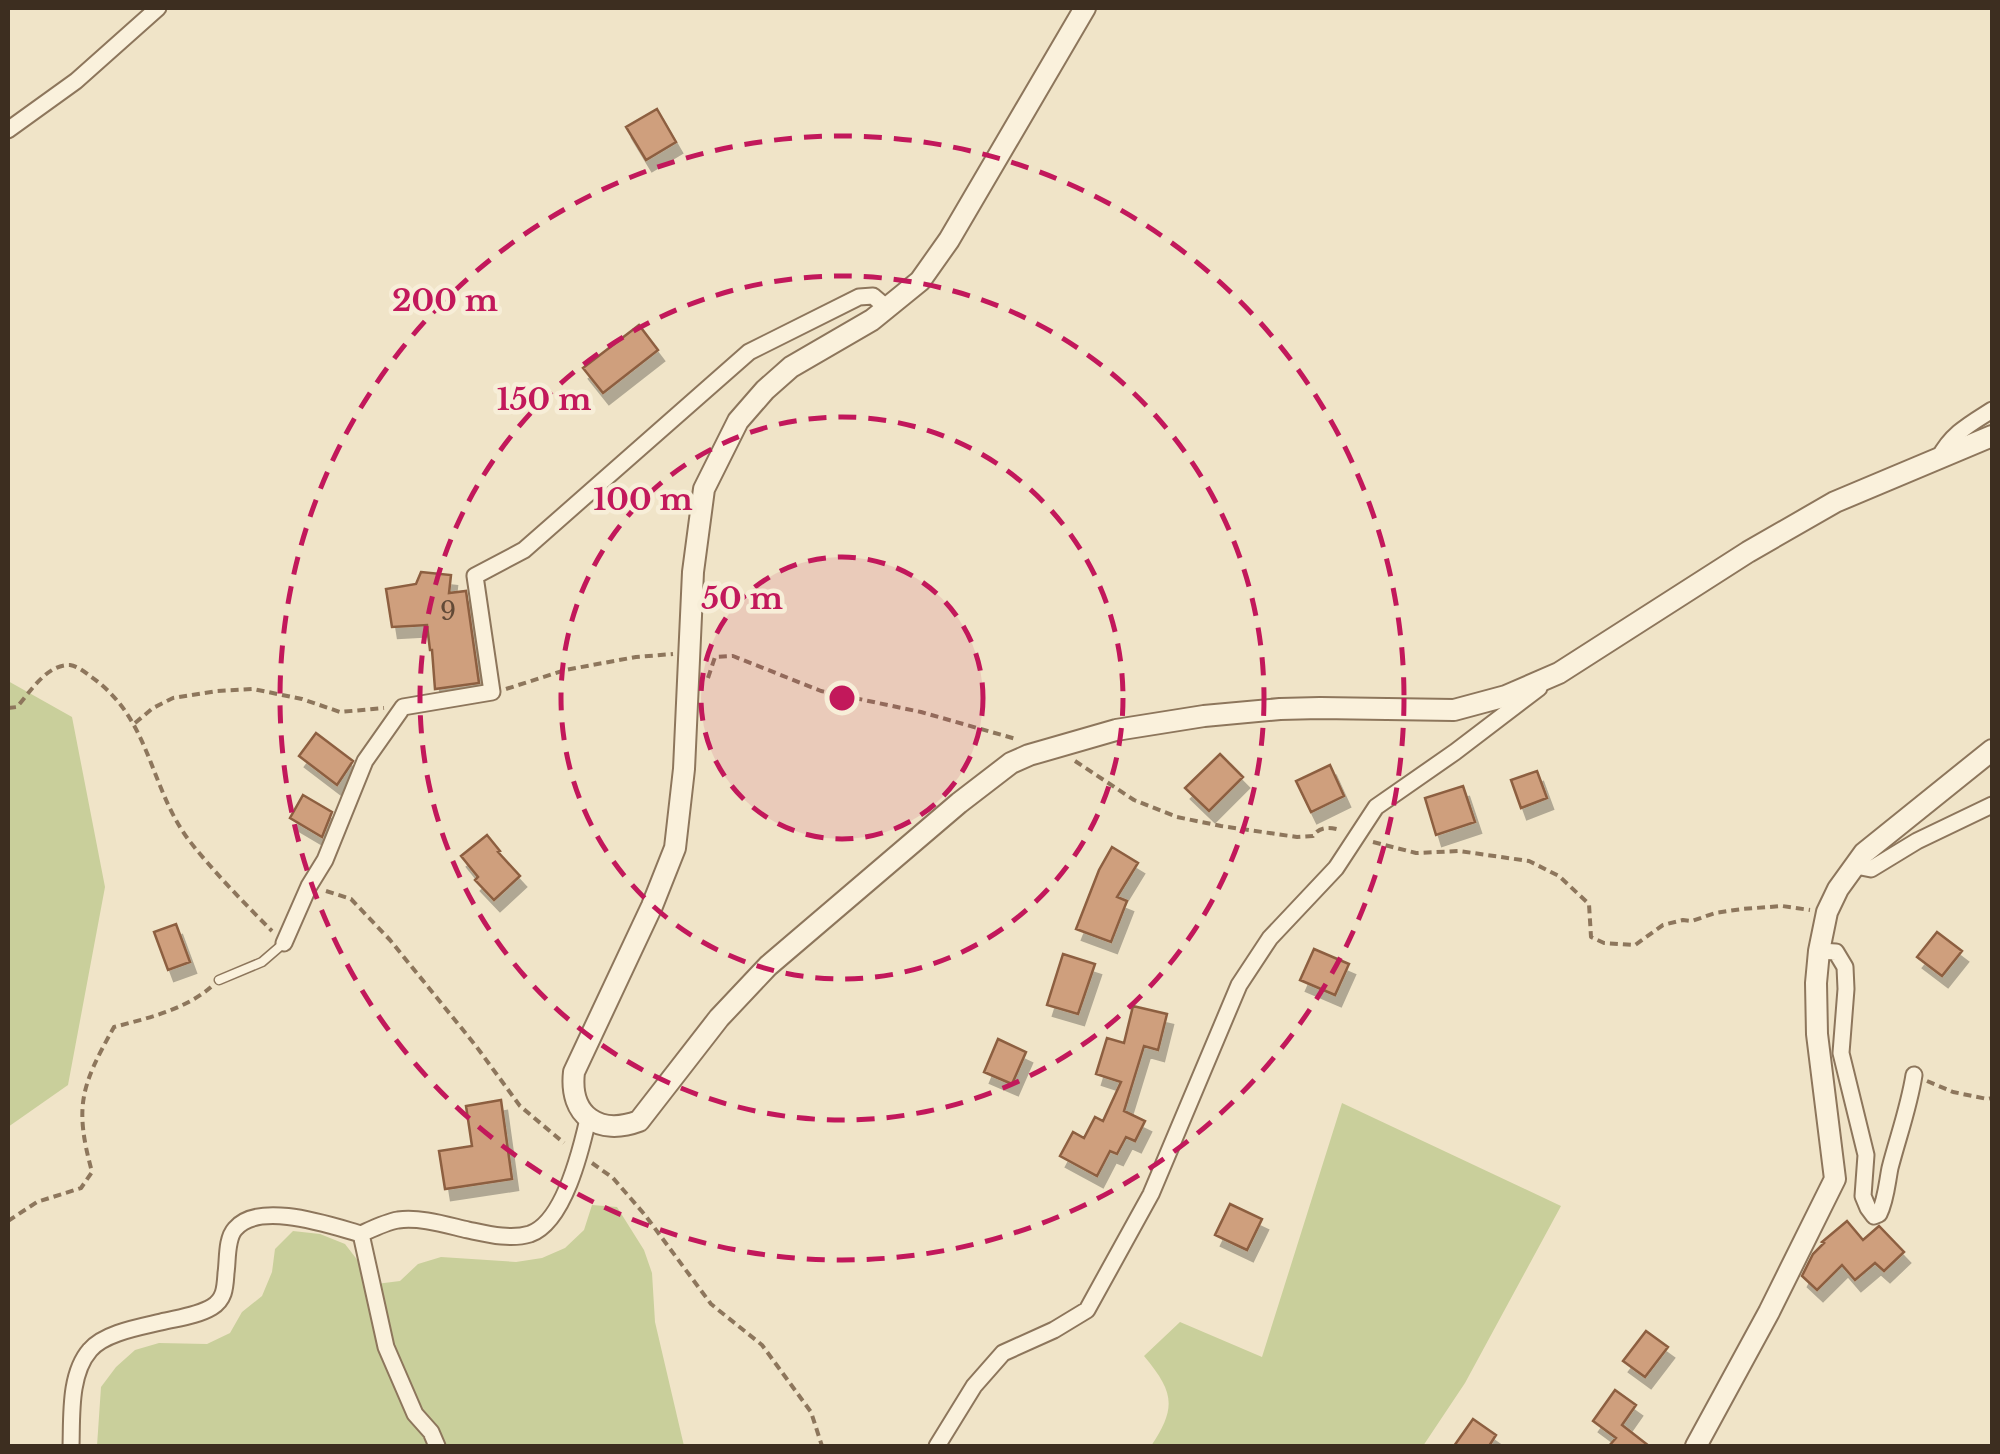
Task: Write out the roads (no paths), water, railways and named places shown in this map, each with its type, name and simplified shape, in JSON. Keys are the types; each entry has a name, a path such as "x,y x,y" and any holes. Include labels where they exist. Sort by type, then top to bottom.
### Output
{"street":[{"path":"8,130 76,82 158,8"},
{"path":"1085,8 949,240 920,282 872,320 791,367 765,390 738,421 704,489 693,572 691,652 675,848 574,1072 576,1103 588,1118 610,1128 640,1121 719,1018 768,966 1011,763 1116,730 1204,716 1280,709 1454,710 1506,696 1559,673"},
{"path":"284,943 325,860 365,761 403,707 492,692 476,576 524,550 750,352 859,296 873,296 886,308"},
{"path":"1939,458 1955,434 1992,410"},
{"path":"937,1446 974,1386 1003,1354 1087,1310 1150,1194 1239,986 1270,938 1336,868 1376,807 1559,673 1748,552 1835,502 1992,436"},
{"path":"1696,1446 1778,1296 1835,1179 1817,1034 1816,983 1828,912 1838,889 1864,853 1992,750"},
{"path":"1856,866 1871,869 1917,841 1992,805"},
{"path":"1819,951 1836,952 1845,967 1845,1023 1840,1053 1866,1155 1864,1196 1874,1216 1883,1206 1914,1075"},
{"path":"71,1446 77,1373 91,1348 121,1332 214,1306 224,1295 230,1242 235,1229 247,1220 278,1214 361,1234 397,1220 430,1222 492,1235 531,1234 554,1214 580,1155 588,1118"},
{"path":"361,1234 386,1348 414,1414 431,1432 437,1446"}],"lane":[{"path":"220,980 262,962 284,943"}]}
